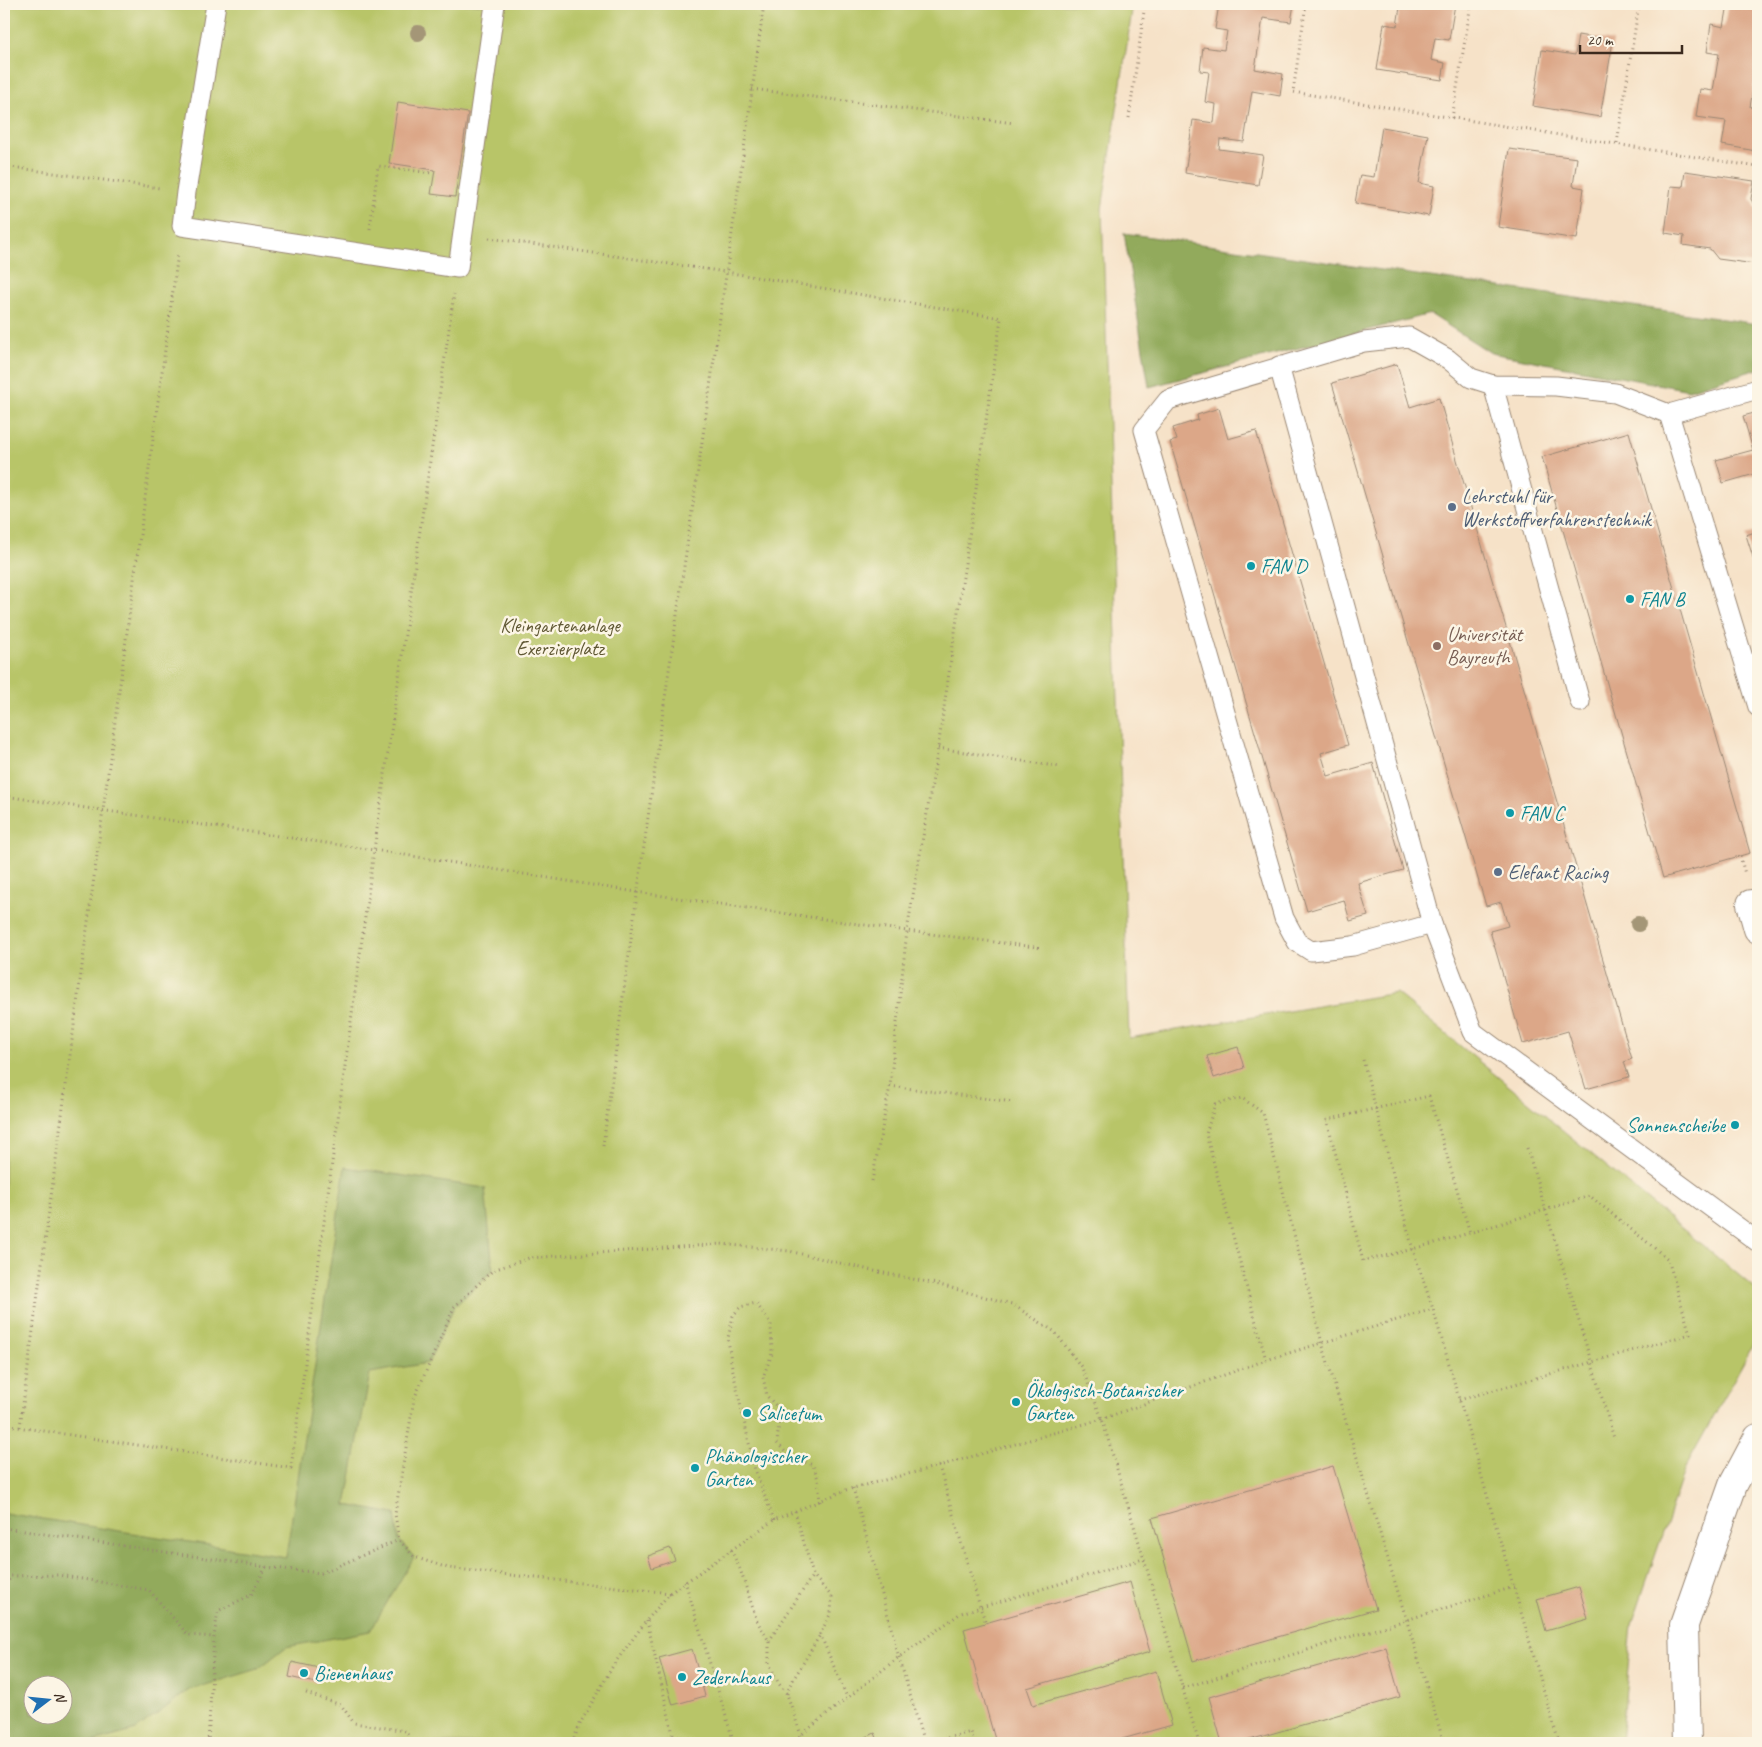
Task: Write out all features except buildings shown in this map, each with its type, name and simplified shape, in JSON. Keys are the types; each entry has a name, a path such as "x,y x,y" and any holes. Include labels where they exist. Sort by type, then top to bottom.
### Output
{"street":[{"path":"1687,1743 1684,1625 1733,1485 1758,1438"}],"lane":[{"path":"216,4 182,226 458,268 495,4"},
{"path":"1432,924 1353,946 1311,951 1297,942 1284,918 1144,430 1168,400 1364,342 1409,337 1448,359 1471,378 1493,385 1556,386 1615,393 1669,414 1758,389"},
{"path":"1278,366 1432,924 1473,1032 1758,1242"},
{"path":"1493,385 1580,702"},
{"path":"1669,414 1758,707"}],"path":[{"path":"603,1146 636,892 764,4"},
{"path":"1129,118 1145,4"},
{"path":"1306,4 1293,92 1758,167"},
{"path":"1452,118 1471,4"},
{"path":"1617,143 1639,4"},
{"path":"752,88 1014,123"},
{"path":"4,166 186,192"},
{"path":"366,254 378,166 432,173"},
{"path":"20,1427 168,315 182,226"},
{"path":"463,234 726,272 1001,318 938,748 907,931 890,1086 872,1181"},
{"path":"4,1425 291,1468 374,850 458,268"},
{"path":"938,748 1061,767"},
{"path":"4,796 102,812 374,850 636,892 907,931 1042,948"},
{"path":"1363,1060 1413,1250 1433,1309 1560,1743"},
{"path":"890,1086 1013,1102"},
{"path":"1459,1400 1690,1334 1668,1259 1590,1196 1544,1209 1470,1233 1413,1250 1363,1261 1327,1120 1429,1096 1470,1233"},
{"path":"1266,1360 1206,1134 1215,1104 1242,1098 1263,1113 1322,1343 1444,1743"},
{"path":"1527,1148 1614,1438"},
{"path":"670,1593 448,1568 414,1557 399,1540 395,1514 414,1399 454,1307 492,1270 529,1258 721,1244 789,1251 932,1283 1012,1304 1055,1332 1082,1368 1102,1419 1199,1743"},
{"path":"774,1520 755,1470 731,1362 728,1338 733,1316 740,1307 756,1303 771,1324 772,1354 763,1377 768,1396 777,1406 779,1422 778,1443 790,1457 813,1465 818,1479 820,1502"},
{"path":"572,1743 581,1722 614,1664 670,1593 774,1520 853,1488 939,1466 1102,1419 1266,1360 1433,1309"},
{"path":"939,1466 986,1623"},
{"path":"853,1488 898,1657 924,1743"},
{"path":"787,1694 790,1685 831,1613 832,1597 813,1575 795,1511"},
{"path":"4,1528 266,1567 321,1573 399,1540"},
{"path":"732,1550 757,1621 769,1641 769,1663 779,1684 787,1694 800,1735"},
{"path":"791,1743 898,1657 962,1613 1143,1560"},
{"path":"208,1743 214,1637 218,1611 251,1595 266,1567"},
{"path":"4,1589 11,1576 58,1575 149,1590 188,1635 214,1637"},
{"path":"769,1641 813,1575"},
{"path":"685,1581 734,1743"},
{"path":"1183,1688 1514,1587"},
{"path":"647,1620 675,1743"},
{"path":"820,1634 847,1697"},
{"path":"306,1693 341,1705 354,1723 406,1731 411,1743"},
{"path":"928,1743 971,1732 974,1743"},
{"path":"4,1740 28,1743"}],"green space":[{"name":"Kleingartenanlage Exerzierplatz","path":"4,4 1133,4 1102,209 1129,1038 1396,993 1758,1291 1758,1336 1685,1468 1632,1624 1621,1743 4,1743"},
{"path":"1124,233 1758,324 1758,369 1689,390 1491,353 1430,314 1149,387"},
{"path":"345,1167 485,1188 493,1270 454,1307 428,1363 370,1373 346,1505 395,1514 399,1540 414,1557 370,1631 286,1647 258,1669 189,1690 136,1730 89,1743 4,1743 4,1513 286,1557"}],"place":[{"name":"Lehrstuhl für Werkstoffverfahrenstechnik","path":"1452,507"},
{"name":"FAN D","path":"1251,566"},
{"name":"FAN B","path":"1630,599"},
{"name":"Universität Bayreuth","path":"1437,646"},
{"name":"FAN C","path":"1510,813"},
{"name":"Elefant Racing","path":"1498,872"},
{"name":"Sonnenscheibe","path":"1735,1125"},
{"name":"Ökologisch-Botanischer Garten","path":"1016,1402"},
{"name":"Salicetum","path":"747,1413"},
{"name":"Phänologischer Garten","path":"695,1468"},
{"name":"Bienenhaus","path":"304,1673"},
{"name":"Zedernhaus","path":"682,1677"}]}
